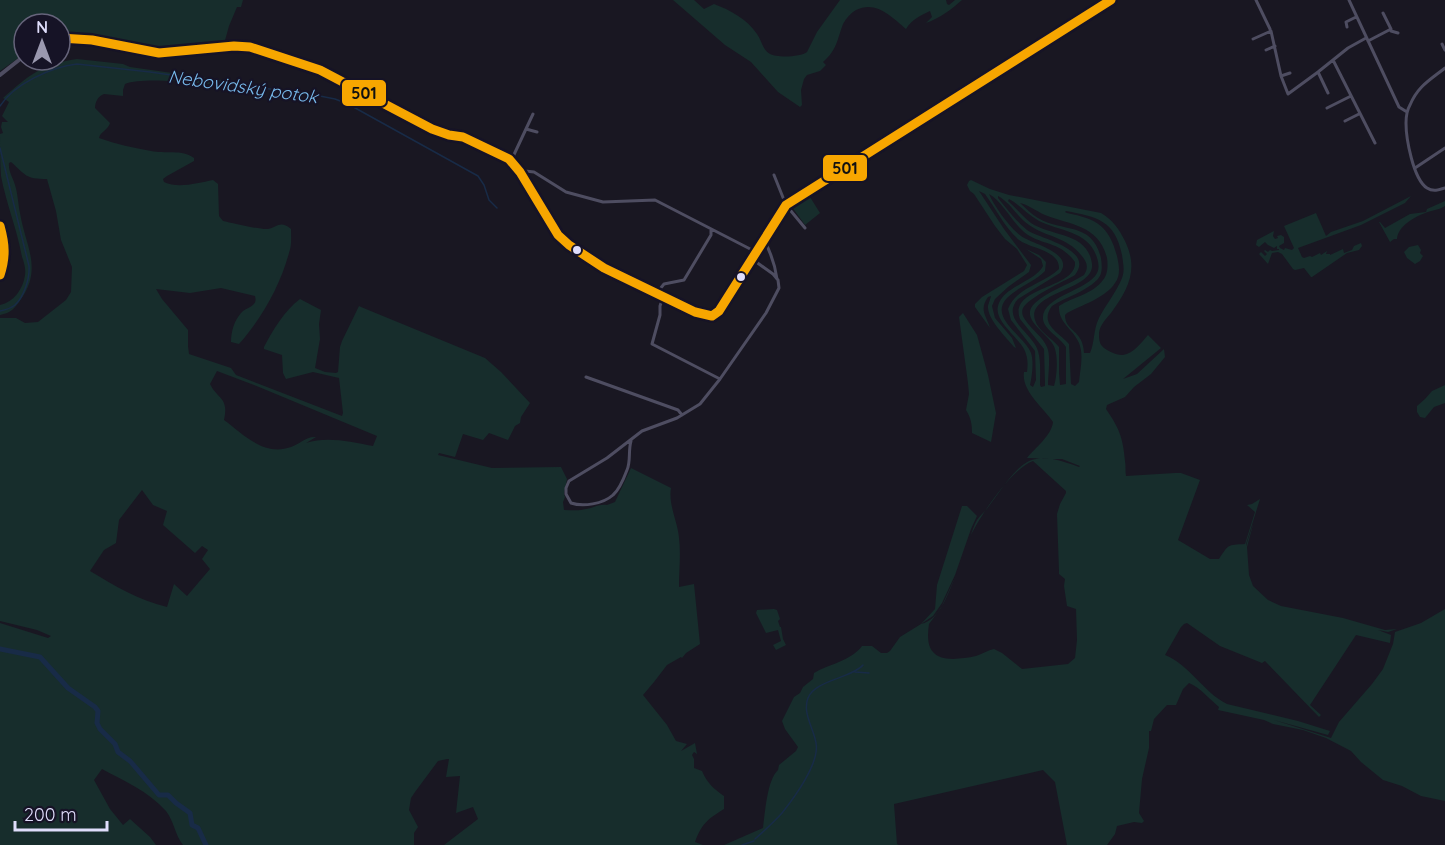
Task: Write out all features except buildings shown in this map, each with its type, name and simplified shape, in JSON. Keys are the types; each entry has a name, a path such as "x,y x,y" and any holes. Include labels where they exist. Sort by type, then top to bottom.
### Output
{"street":[{"path":"72,39 99,41 159,53 238,46 256,48 320,70 432,129 449,135 463,136 501,154 520,172 558,235 569,245 604,268 656,294 695,312 712,316 719,311 786,205 1111,0"},
{"path":"1256,0 1270,29"},
{"path":"1349,0 1399,106 1407,112"},
{"path":"1383,13 1391,31 1398,33"},
{"path":"1346,22 1356,17"},
{"path":"1342,18 1347,27"},
{"path":"1253,39 1271,31 1281,76 1288,94 1348,48 1390,29"},
{"path":"1442,44 1445,50"},
{"path":"1266,50 1275,46"},
{"path":"1333,60 1375,143"},
{"path":"0,75 12,66"},
{"path":"1445,68 1423,85 1415,96 1407,112 1406,127 1418,178 1428,189 1445,188"},
{"path":"1318,72 1328,93"},
{"path":"1281,76 1290,73"},
{"path":"1327,108 1351,96"},
{"path":"511,161 533,114"},
{"path":"1345,121 1359,114"},
{"path":"526,129 537,132"},
{"path":"1415,168 1445,148"},
{"path":"520,172 534,172 566,192 603,202 655,200 756,252"},
{"path":"774,175 786,205 805,228"},
{"path":"0,226 6,244 5,260 0,275"},
{"path":"656,294 664,284 684,280 711,235 711,229"},
{"path":"631,441 627,470 614,494 595,503 584,505 571,503 566,488 569,481 607,458 647,429 682,415 700,404 720,379 766,313 779,288 775,264 764,240"},
{"path":"752,259 773,274 777,280"},
{"path":"663,297 652,344 720,379"},
{"path":"586,377 678,411 682,415"}],"green space":[{"path":"0,0 243,0 241,7 237,7 224,44 151,48 95,37 72,37 72,12 12,12 12,62 0,71"},
{"path":"673,0 694,0 704,9 714,4 726,9 748,24 757,34 767,52 783,56 800,55 807,52 817,32 840,0 946,0 949,5 955,0 962,0 946,13 926,23 932,17 930,11 914,20 906,29 877,8 863,7 854,11 844,22 834,49 823,62 826,65 820,71 807,75 804,79 800,107 778,92 751,62 725,45"},
{"path":"77,59 222,80 226,86 190,82 134,82 125,84 123,96 104,94 100,96 95,108 110,123 99,138 145,150 179,153 194,158 194,161 163,179 164,182 182,185 213,180 218,184 219,216 223,221 264,229 282,225 291,229 290,250 275,289 263,312 239,344 231,342 233,327 241,313 254,304 255,296 221,288 190,293 156,289 188,330 189,354 231,368 236,375 342,416 339,378 313,372 286,379 283,373 282,355 264,349 264,347 284,315 300,299 321,310 320,339 315,368 336,373 342,341 359,306 485,358 530,403 508,440 489,433 483,440 463,434 455,457 439,453 438,455 492,468 561,467 567,479 564,510 584,510 615,502 631,468 671,488 671,501 680,544 679,587 694,584 700,644 682,658 667,665 643,695 667,725 676,741 687,744 681,751 695,743 697,754 694,752 692,755 694,768 702,771 711,785 724,796 724,809 706,822 700,830 695,842 703,845 444,845 478,819 473,807 456,813 460,776 446,777 449,759 447,759 438,761 411,798 409,810 418,827 414,833 414,845 183,845 169,815 159,804 136,787 102,769 94,780 110,809 123,825 130,819 156,845 0,845 0,623 48,638 51,636 37,630 0,621 0,318 16,318 25,323 38,322 66,300 71,292 72,267 61,240 47,179 30,177 11,162 9,163 32,267 27,288 17,305 7,313 0,315 0,305 10,301 17,294 25,273 1,176 0,134 3,133 2,122 8,122 2,116 9,102 3,98 37,72 72,72 72,60","holes":["217,371 377,436 373,446 331,440 306,443 316,437 281,449 263,447 224,420 224,403 210,384","142,490 153,505 167,511 163,525 195,553 202,546 208,550 202,559 210,569 187,596 174,584 167,607 136,596 90,571 104,550 116,543 119,520"]},
{"path":"971,180 1009,195 1101,213 1112,222 1123,237 1129,251 1131,270 1127,287 1101,327 1100,343 1109,351 1123,355 1134,350 1148,335 1161,348 1123,379 1137,374 1164,349 1165,357 1151,374 1125,397 1107,405 1106,409 1122,439 1126,476 1181,473 1200,480 1178,540 1210,559 1219,559 1229,546 1245,544 1255,512 1247,505 1260,499 1246,544 1246,546 1254,521 1247,547 1249,575 1253,586 1268,600 1281,606 1343,618 1385,630 1397,629 1388,632 1378,630 1391,635 1390,643 1356,635 1310,705 1321,715 1319,717 1265,661 1262,663 1220,646 1187,623 1181,627 1165,655 1182,665 1211,693 1227,704 1330,731 1328,735 1274,720 1331,738 1339,722 1383,669 1395,632 1421,623 1445,609 1445,801 1421,796 1402,786 1383,780 1351,751 1326,738 1303,730 1218,710 1219,707 1189,683 1183,689 1176,705 1167,705 1154,719 1151,731 1149,731 1149,748 1142,779 1139,813 1144,821 1117,826 1115,834 1107,845 1067,845 1055,782 1043,770 894,804 897,844 899,845 724,845 763,828 771,781 779,765 798,747 782,721 794,697 813,679 814,673 846,659 862,646 872,646 881,653 887,653 900,637 934,617 939,611 929,624 928,638 931,649 939,656 953,659 967,658 994,649 1022,669 1068,664 1075,658 1076,609 1067,606 1065,579 1059,574 1057,514 1066,491 1033,461 1015,473 1003,487 1012,475 1023,465 1029,461 1041,458 1027,458 1046,436 1053,422 1026,386 1024,372 1027,372 1028,363 1025,352 999,317 998,306 1006,294 1033,276 1043,266 1041,259 1026,249 1039,255 1046,262 1045,271 1007,298 1002,305 1005,320 1031,353 1033,365 1030,385 1033,387 1036,380 1035,351 1011,320 1008,309 1017,296 1059,269 1058,263 1050,254 1019,240 985,194 979,191 1031,265 1029,272 1008,287 995,299 992,306 995,318 1012,338 1016,348 1014,347 991,316 988,306 991,296 988,297 984,306 990,328 975,304 982,297 1024,271 1027,265 1017,249 995,226 967,185","holes":["989,194 999,202 1024,232 1037,240 1063,250 1075,262 1073,271 1066,278 1033,294 1024,300 1019,308 1020,319 1044,349 1045,386 1040,385 1038,351 1015,319 1013,306 1018,299 1060,273 1063,266 1062,260 1050,250 1021,236","998,196 1007,202 1029,225 1069,244 1081,255 1087,265 1084,275 1046,295 1031,309 1030,315 1033,321 1055,349 1057,367 1054,386 1048,385 1047,347 1028,324 1022,310 1026,304 1039,295 1075,275 1079,266 1078,258 1063,246 1027,230","1009,199 1039,221 1072,233 1086,241 1092,247 1099,266 1092,279 1057,299 1044,311 1043,319 1046,327 1066,347 1066,384 1060,385 1059,347 1037,324 1035,311 1050,297 1083,280 1090,273 1092,264 1084,246 1068,237 1039,227 1025,218 1008,201","1020,203 1090,233 1103,247 1107,258 1107,272 1099,285 1059,306 1061,317 1079,343 1081,352 1079,382 1075,386 1071,384 1069,344 1051,327 1049,312 1052,306 1087,288 1099,278 1102,267 1101,258 1097,246 1084,233 1048,223 1035,216","1065,212 1087,215 1103,222 1115,234 1122,255 1124,269 1122,278 1099,318 1090,353 1084,353 1081,339 1068,325 1065,315 1100,297 1111,288 1118,277 1117,256 1110,237 1100,225","1049,459 1062,459 1080,466"]},
{"path":"1411,196 1405,203 1361,225 1298,248 1304,258 1320,253 1321,255 1327,251 1326,254 1330,255 1343,249 1344,253 1361,243 1359,250 1347,253 1312,277 1304,268 1293,269 1278,252 1272,253 1268,264 1259,254 1261,252 1265,256 1267,254 1265,250 1268,252 1279,250 1277,246 1274,248 1265,242 1259,247 1256,245 1257,240 1274,231 1275,239 1281,235 1284,237 1284,243 1279,246 1280,248 1292,250 1294,248 1284,226 1316,213 1326,236 1331,232 1363,221"},
{"path":"810,197 820,213 805,225 792,207"},
{"path":"1445,201 1444,207 1411,220 1401,229 1397,239 1390,242 1379,222 1385,228 1410,214 1426,212 1427,209"},
{"path":"1418,245 1423,256 1415,264 1407,258 1404,252 1409,247"},
{"path":"963,313 977,335 988,375 996,413 991,442 972,433 971,421 966,410 969,394 959,317"},
{"path":"1445,385 1445,403 1434,407 1425,418 1420,417 1417,406 1432,391"},
{"path":"962,506 967,506 977,516 955,575 933,616 921,624 935,609 937,585"},
{"path":"986,510 975,528 970,537 977,520"},
{"path":"757,610 777,610 780,619 778,621 786,645 776,650 773,645 781,641 778,630 766,633 756,613"}],"waterway":[{"name":"Nebovidský potok","path":"0,106 14,91 34,78 77,64 150,72 335,99 478,176 489,200 497,208"},
{"path":"0,148 29,266 26,287 18,302 0,311"},
{"path":"0,649 40,657 68,688 95,707 98,711 97,723 100,729 115,744 118,752 130,761 159,795 168,795 190,813 192,825 198,828 206,845"},
{"path":"755,839 787,807 805,780 814,760 816,743 807,715 808,698 818,687 851,673 863,665"},
{"path":"855,672 869,673"},
{"path":"742,845 754,841"}],"transit line":[{"name":"501","path":"72,39 92,40 159,53 234,46 250,47 320,70 432,129 463,137 509,159 520,172 558,235 569,245 604,268 695,312 712,316 719,311 786,205 1111,0"},
{"name":"501","path":"0,226 4,250 0,275"}]}
